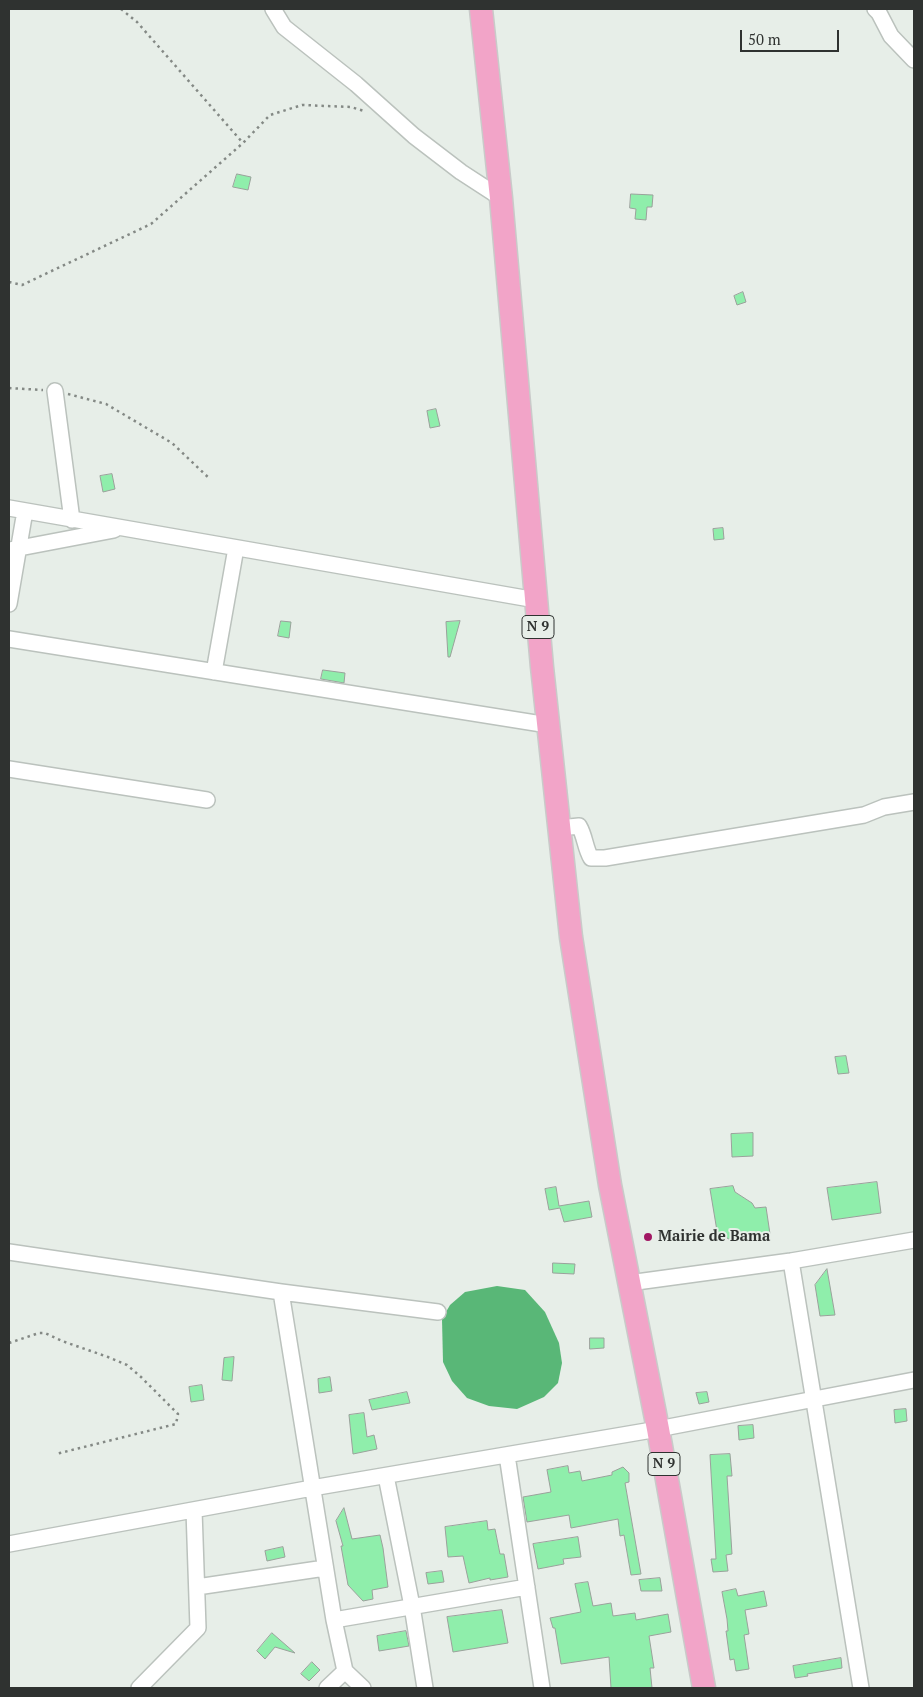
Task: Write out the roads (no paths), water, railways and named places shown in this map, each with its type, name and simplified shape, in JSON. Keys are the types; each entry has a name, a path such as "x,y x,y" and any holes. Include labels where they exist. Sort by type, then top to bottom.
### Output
{"main road":[{"name":"N 9","path":"481,9 501,198 548,725 572,937 596,1106 658,1429 704,1688"}],"street":[{"path":"273,9 284,27 356,84 414,136 461,172 501,198"},
{"path":"875,9 891,36 914,60"},
{"path":"55,391 72,520"},
{"path":"9,508 536,600"},
{"path":"9,604 14,549 25,511"},
{"path":"14,549 122,528"},
{"path":"214,672 236,548"},
{"path":"9,638 548,725"},
{"path":"9,769 207,800"},
{"path":"559,828 579,826 586,849 591,858 605,858 864,815 884,807 914,802"},
{"path":"629,1283 791,1261 914,1240"},
{"path":"9,1252 281,1292 438,1312"},
{"path":"791,1261 861,1688"},
{"path":"281,1292 334,1620 345,1671 363,1688"},
{"path":"9,1544 312,1488 658,1429 914,1380"},
{"path":"507,1455 542,1688"},
{"path":"386,1476 412,1606 425,1688"},
{"path":"139,1688 198,1628 194,1510"},
{"path":"197,1587 325,1568"},
{"path":"334,1620 527,1587"},
{"path":"327,1688 345,1671"}],"place":[{"name":"Mairie de Bama","path":"648,1237"}]}
